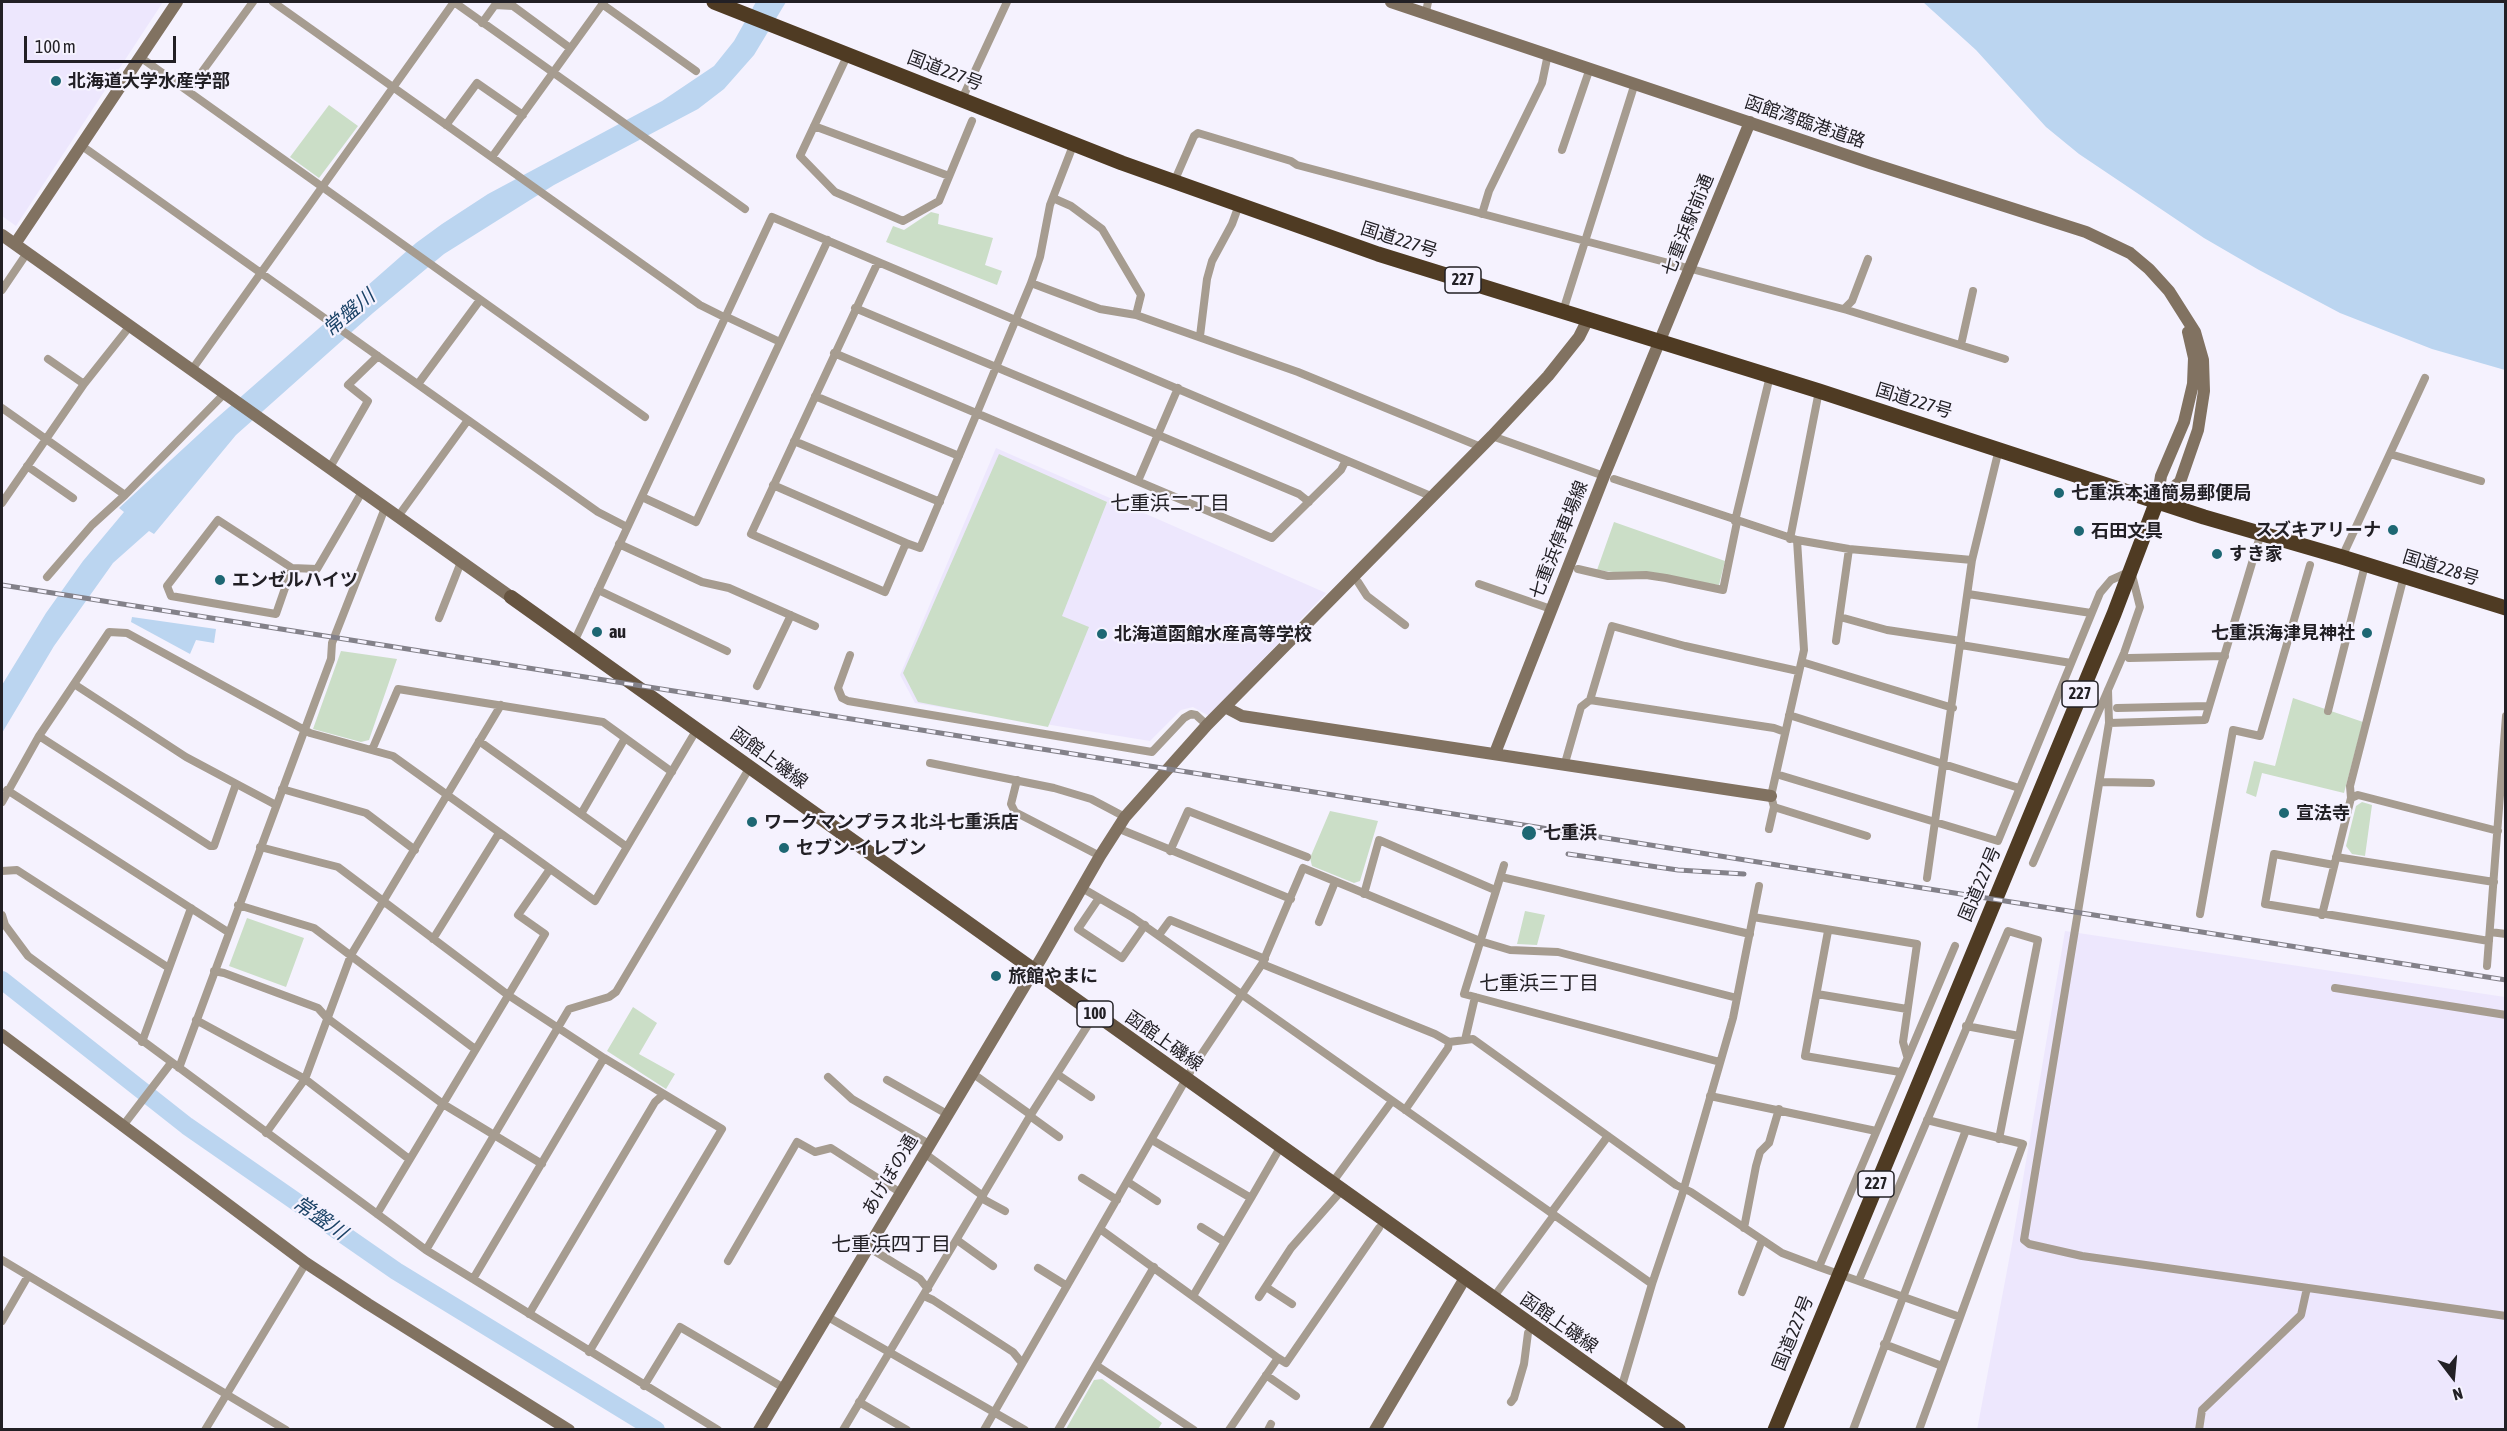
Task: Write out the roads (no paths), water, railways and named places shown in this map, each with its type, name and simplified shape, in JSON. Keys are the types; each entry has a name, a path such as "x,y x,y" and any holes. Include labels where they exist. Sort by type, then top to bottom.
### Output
{"highway":[{"name":"国道227号","path":"714,2 1174,182 1378,254 1819,391 2157,501 2131,571 1775,1430"},
{"name":"国道228号","path":"2157,501 2505,608"}],"main road":[{"name":"函館上磯線","path":"511,597 1621,1389 1670,1427"}],"street":[{"path":"15,244 177,2"},
{"path":"188,92 253,2"},
{"path":"273,2 700,305 780,342"},
{"path":"191,371 454,2 746,209"},
{"path":"962,99 1007,2"},
{"name":"函館湾臨港道路","path":"1392,2 1427,7 1548,54 2103,239 2130,253 2150,269 2169,291 2195,332 2203,360 2205,391 2202,415 2180,482 2157,501"},
{"path":"492,158 603,3 696,71"},
{"path":"482,23 495,5 513,6 570,48"},
{"path":"848,54 800,156 835,192 903,221 939,201 972,120"},
{"path":"1482,214 1489,191 1542,83 1548,54"},
{"path":"140,57 645,417"},
{"path":"1562,150 1590,68"},
{"path":"446,125 477,83 523,115"},
{"path":"1563,310 1635,83"},
{"name":"七重浜駅前通","path":"1659,341 1750,122"},
{"path":"814,126 949,176"},
{"path":"1174,182 1194,135 1198,133 1291,161 1297,165 1844,309 2005,359"},
{"path":"773,485 920,548 1031,283 1040,257 1053,198 1074,142"},
{"path":"82,146 598,512 627,527"},
{"path":"1053,198 1071,206 1102,229 1141,296 1136,315"},
{"path":"1200,336 1206,286 1212,261 1232,224 1239,205"},
{"path":"574,642 772,217 1432,497"},
{"path":"2,235 511,597"},
{"path":"642,497 696,522 828,240"},
{"path":"2,290 27,253"},
{"path":"1844,309 1852,301 1868,259"},
{"path":"878,262 751,534 885,592 906,543"},
{"path":"1031,283 1100,309 1136,315 1200,336 1298,372 1481,447"},
{"path":"1961,345 1973,291"},
{"path":"418,384 480,300"},
{"path":"855,308 1299,494 1309,502"},
{"name":"函館湾臨港道路","path":"2157,501 2161,476 2181,430 2193,384 2194,358 2182,314"},
{"name":"あけぼの通","path":"759,1430 1125,817 1207,725 1492,436 1548,376 1579,337 1588,319"},
{"path":"2,503 84,384 130,326"},
{"name":"七重浜停車場線","path":"1495,753 1551,609 1609,478 1659,341"},
{"path":"834,353 1272,538 1341,470 1346,460"},
{"path":"329,469 368,401 348,385 378,356"},
{"path":"48,359 84,384"},
{"path":"1578,569 1608,576 1646,575 1723,590 1736,522 1770,376"},
{"path":"2342,557 2425,378"},
{"path":"1138,481 1178,388"},
{"path":"1769,829 1776,774 1805,642 1793,540 1819,391"},
{"path":"815,396 959,456"},
{"path":"47,577 83,534 228,397"},
{"path":"2,408 125,495"},
{"path":"402,511 468,420"},
{"path":"1492,436 1793,540 1849,549 1972,560"},
{"path":"795,441 940,501"},
{"path":"1927,878 1953,708 1972,560 1999,449"},
{"path":"2390,454 2481,481"},
{"path":"27,466 73,498"},
{"path":"292,568 276,614 171,596 167,586 218,519 292,568 317,570 362,492"},
{"path":"122,1126 161,1075 175,1066 195,1020 331,659 332,643 385,508"},
{"path":"2109,723 2205,720 2261,533"},
{"path":"620,544 702,582 729,588 815,626"},
{"path":"1836,641 1849,549"},
{"path":"439,618 461,562"},
{"path":"2200,914 2233,730 2260,736 2310,565"},
{"path":"2328,711 2365,565"},
{"path":"1776,774 1998,841 2100,593 2111,580 2131,571 2140,607 2108,690 2033,863"},
{"path":"2322,915 2351,798 2350,786 2403,576"},
{"path":"1358,582 1366,596 1405,625"},
{"path":"1479,584 1551,609"},
{"path":"598,590 727,651"},
{"path":"1968,594 2091,614"},
{"path":"758,686 791,615"},
{"path":"1840,617 1887,630 2071,663"},
{"path":"1565,763 1581,707 1590,700 1612,626 1684,646 1798,671"},
{"path":"2,802 39,736 109,632 127,633 304,730 393,756 595,901 698,729"},
{"path":"850,655 838,688 842,698 848,701 1152,752 1184,718 1191,714 1197,715 1207,725"},
{"path":"2129,658 2225,656"},
{"path":"1802,662 1953,708"},
{"path":"74,684 186,757 276,805"},
{"path":"372,750 398,689 603,722 672,772"},
{"path":"2108,690 2109,723 2100,782 2024,1240 2029,1244 2082,1256 2505,1316"},
{"path":"1590,700 1774,728 1785,732"},
{"path":"266,1133 304,1079 351,955 501,705"},
{"path":"2116,708 2210,706"},
{"path":"1225,707 1242,716 1565,763 1773,801 1867,836"},
{"path":"1789,716 2019,788"},
{"path":"2487,966 2494,882 2501,856 2498,831 2505,716"},
{"path":"39,736 210,846 214,846 236,784"},
{"path":"581,814 625,738"},
{"path":"479,741 627,847"},
{"path":"930,763 1017,780 1090,799 1125,817"},
{"path":"426,1250 569,1009 609,997 616,992 750,767"},
{"path":"1017,780 1011,804 1015,812 1100,856"},
{"path":"2100,782 2151,783"},
{"path":"282,789 366,813 415,850"},
{"path":"7,790 228,932"},
{"path":"2351,798 2358,795 2498,831"},
{"path":"1170,850 1188,811 1307,857"},
{"path":"1117,828 1291,898"},
{"path":"434,939 499,832"},
{"path":"1364,894 1379,840 1495,890"},
{"path":"260,847 338,867 508,995 604,1058 722,1129 589,1352"},
{"path":"2489,941 2265,904 2274,854 2494,882"},
{"path":"1504,865 1464,994 1720,1062"},
{"path":"984,1430 1193,1067 1263,962 1303,868 1480,941 1510,950 1558,952 1737,998"},
{"path":"377,1214 544,934 518,915 550,869"},
{"path":"2,872 17,870 169,968"},
{"path":"1501,877 1750,934"},
{"path":"1319,922 1335,882"},
{"path":"1621,1389 1652,1284 1684,1188 1720,1062 1737,998 1759,886"},
{"path":"1082,888 1159,935 1652,1284"},
{"path":"1099,898 1078,929 1122,958 1145,926"},
{"path":"238,905 314,928 475,1049"},
{"path":"142,1042 191,908"},
{"path":"2,915 5,926 28,956 426,1250 718,1430"},
{"path":"1753,917 1917,944 1903,1042 1907,1056"},
{"path":"1159,935 1170,920 1449,1042 1473,1039 1608,1136 1782,1253 1960,1317"},
{"path":"1828,931 1805,1056 1900,1072"},
{"path":"1859,1280 2008,931 2038,940 1999,1138"},
{"path":"2490,932 2505,934"},
{"path":"1819,1267 1955,946"},
{"path":"214,971 318,1008 327,1018 443,1104 542,1164"},
{"path":"2335,988 2505,1015"},
{"path":"1817,994 1907,1009"},
{"path":"1465,1040 1475,997"},
{"path":"843,1430 1030,1116 1095,1014"},
{"path":"195,1020 304,1079 409,1159"},
{"path":"1966,1026 2019,1036"},
{"path":"2,1035 306,1263 569,1430"},
{"path":"1405,1110 1448,1048 1449,1042"},
{"path":"473,1279 604,1058"},
{"path":"972,1073 1059,1137"},
{"path":"1057,1074 1091,1097"},
{"path":"828,1077 852,1099 927,1149 982,1197 1005,1211"},
{"path":"888,1080 947,1114"},
{"path":"529,1314 655,1102 664,1094"},
{"path":"1710,1096 1876,1131"},
{"path":"1259,1297 1291,1248 1337,1186 1392,1101"},
{"path":"1744,1227 1760,1152 1768,1143 1779,1109"},
{"path":"1919,1430 2022,1144 1927,1120"},
{"path":"1853,1430 1966,1130"},
{"path":"1493,1298 1608,1136"},
{"path":"1152,1140 1251,1198"},
{"path":"728,1261 797,1142 815,1152 831,1148 901,1193"},
{"path":"1193,1296 1281,1146"},
{"path":"1083,1178 1117,1200"},
{"path":"1128,1182 1158,1201"},
{"path":"1201,1227 1225,1242"},
{"path":"1100,1229 1286,1363 1379,1228"},
{"path":"957,1240 993,1266"},
{"path":"1742,1292 1762,1240"},
{"path":"868,1247 920,1279 933,1300 1013,1352 1022,1363"},
{"path":"2,1260 286,1430"},
{"path":"206,1430 306,1263"},
{"path":"1058,1430 1154,1267"},
{"path":"1038,1268 1067,1286"},
{"path":"2,1321 28,1276"},
{"path":"1375,1430 1465,1278"},
{"path":"1266,1287 1292,1304"},
{"path":"2199,1430 2202,1410 2301,1315 2307,1288"},
{"path":"828,1317 1025,1430"},
{"path":"644,1386 680,1327 784,1388"},
{"path":"1511,1402 1515,1398 1524,1364 1528,1333"},
{"path":"1884,1344 1942,1366"},
{"path":"1229,1430 1278,1358"},
{"path":"1096,1365 1194,1430"},
{"path":"1266,1376 1296,1396"},
{"path":"859,1402 907,1430"}],"water":[{"path":"756,2 786,2 754,55 724,89 698,109 554,185 444,254 373,313 236,435 154,534 149,531 113,563 54,646 2,733 2,685 46,613 83,561 124,512 119,508 211,423 416,243 488,194 662,101 714,66 734,41"},
{"path":"1923,2 2505,2 2505,370 2432,349 2340,313 2204,238 2079,154 2046,127 1976,50"},
{"path":"132,617 216,629 214,643 196,640 190,654 131,622"}],"waterway":[{"name":"常盤川","path":"2,980 187,1126 396,1271 656,1430"}],"railway":[{"path":"2,585 2506,980"},
{"path":"1568,854 1678,870 1744,874"}],"place":[{"name":"北海道大学水産学部","path":"56,81"},
{"name":"七重浜本通簡易郵便局","path":"2059,493"},
{"name":"スズキアリーナ","path":"2393,530"},
{"name":"石田文具","path":"2079,531"},
{"name":"すき家","path":"2217,554"},
{"name":"エンゼルハイツ","path":"220,580"},
{"name":"au","path":"597,632"},
{"name":"七重浜海津見神社","path":"2367,633"},
{"name":"北海道函館水産高等学校","path":"1102,634"},
{"name":"宣法寺","path":"2284,813"},
{"name":"ワークマンプラス 北斗七重浜店","path":"752,822"},
{"name":"七重浜","path":"1529,833"},
{"name":"セブン-イレブン","path":"784,848"},
{"name":"旅館やまに","path":"996,976"}],"district":[{"name":"七重浜二丁目","path":"1170,504"},
{"name":"七重浜三丁目","path":"1539,984"},
{"name":"七重浜四丁目","path":"891,1245"}]}
